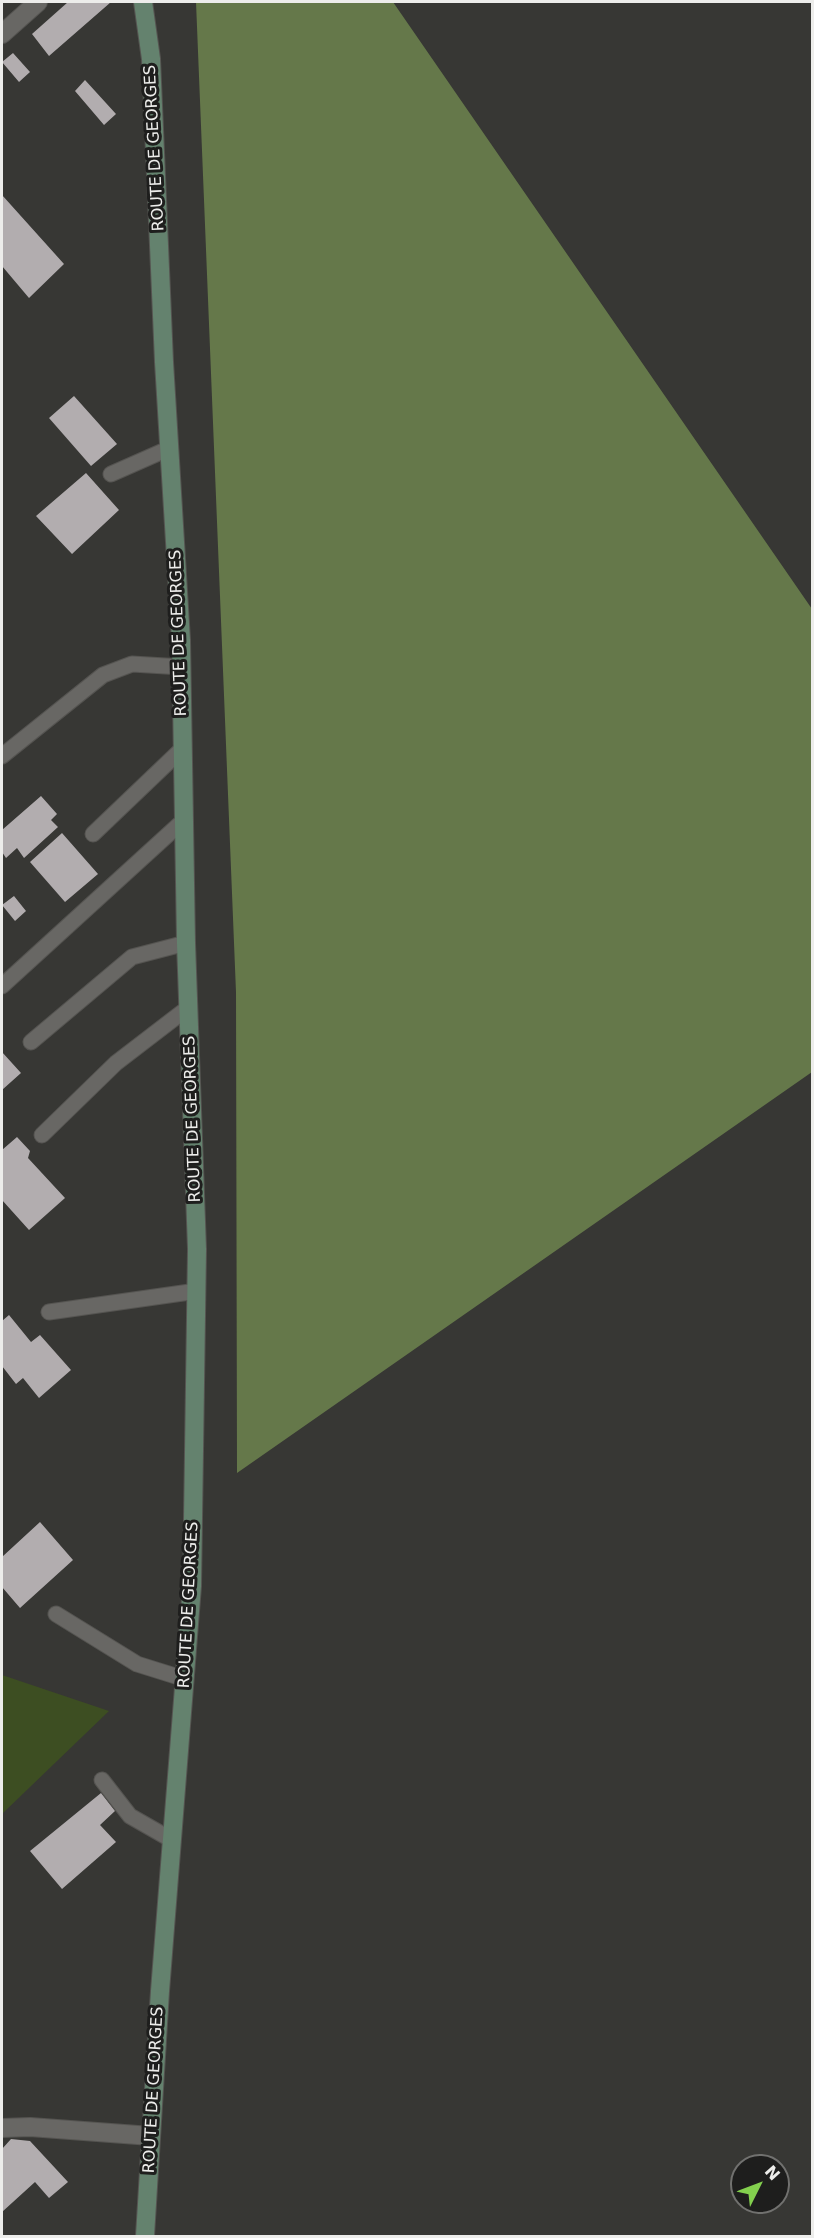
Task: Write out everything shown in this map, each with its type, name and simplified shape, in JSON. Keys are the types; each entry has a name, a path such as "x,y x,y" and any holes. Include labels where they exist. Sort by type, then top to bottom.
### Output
{"street":[{"path":"2,34 38,2"},
{"name":"ROUTE DE GEORGES","path":"143,2 151,60 182,667 186,943 197,1291 192,1586 145,2236"},
{"path":"2,2128 30,2127 152,2136"}],"lane":[{"path":"111,474 170,448"},
{"path":"2,756 103,675 132,664 182,667"},
{"path":"93,834 183,748"},
{"path":"2,986 184,820"},
{"path":"32,1042 132,957 186,943"},
{"path":"42,1135 116,1063 189,1007"},
{"path":"48,1312 197,1291"},
{"path":"56,1614 136,1664 185,1680"},
{"path":"102,1780 130,1816 172,1840"}],"green space":[{"path":"196,2 393,2 812,609 812,1072 237,1473 236,992"},
{"path":"2,1675 109,1711 2,1814"}],"building":[{"path":"68,2 111,2 49,56 32,34"},
{"path":"13,53 30,72 19,82 2,62"},
{"path":"85,80 116,114 104,125 75,91"},
{"path":"2,195 64,264 29,298 2,266"},
{"path":"74,396 117,444 91,466 49,418"},
{"path":"86,473 119,510 72,554 36,516"},
{"path":"41,796 57,814 51,820 58,827 24,858 17,848 6,858 2,852 2,830"},
{"path":"62,833 98,874 65,902 30,862"},
{"path":"14,896 26,911 15,921 2,905"},
{"path":"2,1052 21,1073 2,1090"},
{"path":"17,1137 30,1151 28,1158 65,1198 29,1230 2,1200 2,1150"},
{"path":"9,1315 31,1342 40,1335 71,1370 39,1398 23,1378 16,1384 2,1366 2,1321"},
{"path":"40,1522 73,1560 20,1608 2,1587 2,1557"},
{"path":"101,1793 115,1811 100,1825 116,1842 62,1889 30,1851"},
{"path":"11,2139 30,2141 68,2182 49,2198 35,2182 2,2212 2,2149"}]}
